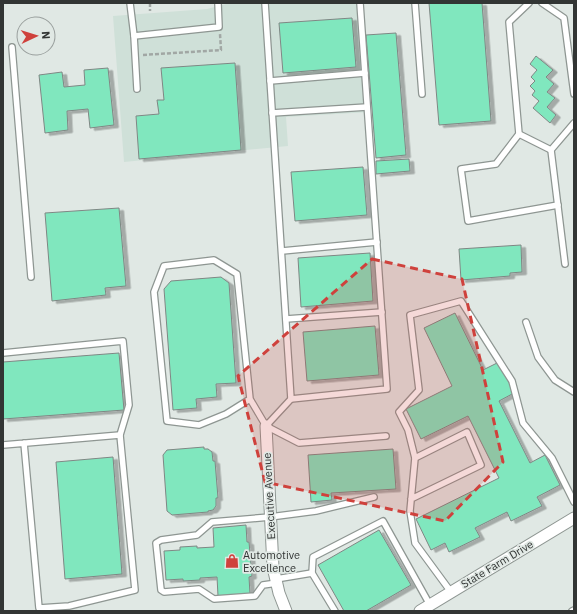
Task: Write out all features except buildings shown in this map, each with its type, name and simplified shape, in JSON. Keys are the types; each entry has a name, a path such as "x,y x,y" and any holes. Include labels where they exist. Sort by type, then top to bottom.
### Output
{"street":[{"name":"Executive Avenue","path":"266,426 273,567 286,611"},
{"name":"State Farm Drive","path":"420,611 574,518"}],"lane":[{"path":"130,3 134,36 137,89"},
{"path":"134,36 219,27 218,3"},
{"path":"265,3 291,399"},
{"path":"266,426 291,399 387,388 360,3"},
{"path":"415,3 422,94"},
{"path":"529,3 509,22 519,134 496,164 461,169 468,221 558,205"},
{"path":"542,3 564,18 574,94"},
{"path":"12,47 31,277"},
{"path":"270,81 365,73"},
{"path":"272,113 367,107"},
{"path":"565,264 551,150 574,123"},
{"path":"519,134 551,150"},
{"path":"282,251 377,242"},
{"path":"250,399 226,414 199,425 167,421 154,292 164,266 214,260 237,274 250,399 266,426 299,443 386,436"},
{"path":"450,592 415,543 410,511 415,458 408,430 399,412 420,390 410,315 461,301 512,381 523,423 552,458 574,502"},
{"path":"286,319 382,312"},
{"path":"526,322 538,357 555,380 574,392"},
{"path":"3,353 123,341 129,405 120,435 135,590 70,608 39,608 24,443"},
{"path":"411,499 480,465 468,432 415,458"},
{"path":"3,445 120,435"},
{"path":"312,573 263,585 255,596 214,599 199,590 164,592 161,590 156,543 161,540 197,535 212,522 316,511 374,497"},
{"path":"335,611 312,573 313,557 383,521 430,605"}],"path":[{"path":"150,3 150,11"},
{"path":"135,56 221,50 219,27"}],"highlighted area":[{"path":"372,259 462,279 503,462 445,521 265,482 238,376"}],"shaded area":[{"path":"230,3 363,3 370,112 286,117 288,146 124,162 113,16 207,9"}],"place":[{"name":"Automotive Excellence","path":"232,561"}]}
